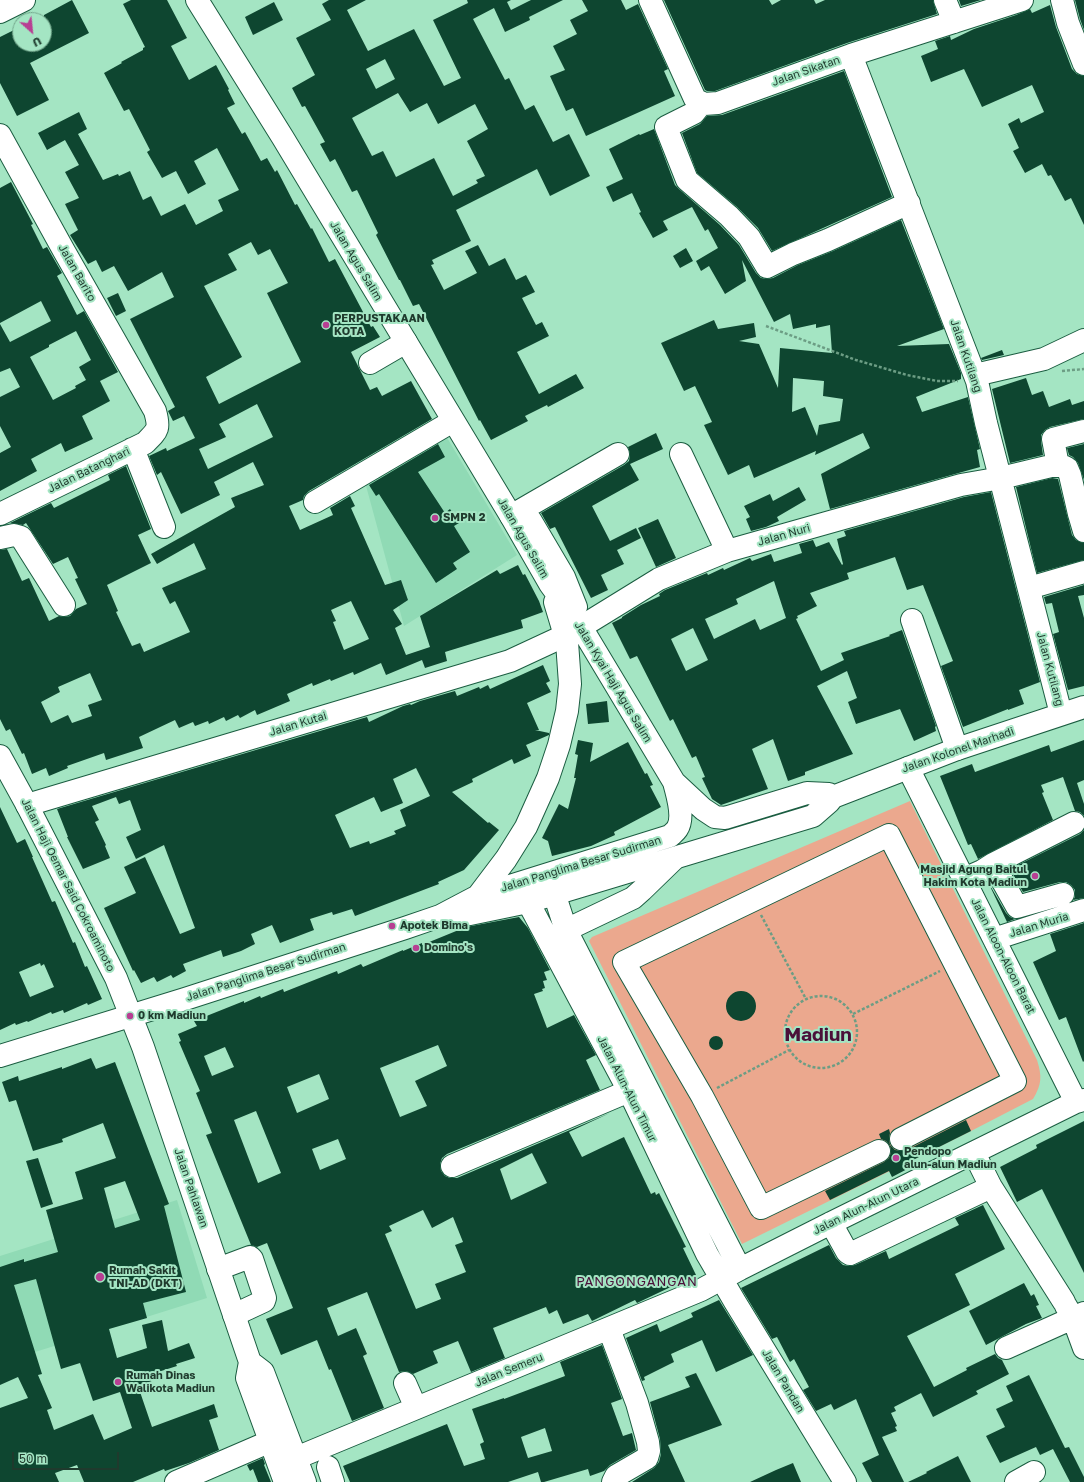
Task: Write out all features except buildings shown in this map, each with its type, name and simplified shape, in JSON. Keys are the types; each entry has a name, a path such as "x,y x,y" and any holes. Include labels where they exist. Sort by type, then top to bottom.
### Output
{"street":[{"path":"0,12 24,0"},
{"path":"197,0 289,134"},
{"path":"215,0 289,134 417,351 518,513 564,576 578,613 573,631 570,684 564,724 548,778 526,827 506,859 478,896"},
{"path":"650,0 695,99 702,103 694,113 666,127 687,180 729,216 749,237 767,267 909,203"},
{"path":"945,0 954,22"},
{"name":"Jalan Sikatan","path":"702,103 718,103 851,55 1022,0"},
{"path":"1062,0 1068,23 1084,64"},
{"name":"Jalan Kutilang","path":"851,55 976,378 986,423 1061,714"},
{"name":"Jalan Barito","path":"0,134 64,251 155,411"},
{"path":"976,378 1044,359 1084,340"},
{"path":"370,363 417,351"},
{"name":"Jalan Agus Salim","path":"417,351 453,421 518,513 573,631"},
{"name":"Jalan Batanghari","path":"0,514 145,443 155,433 159,423 155,411"},
{"path":"315,502 453,421"},
{"path":"1084,430 1053,439 1058,466 1067,468 1070,475 1084,531"},
{"path":"132,449 164,527"},
{"path":"518,513 618,454"},
{"path":"681,454 727,550"},
{"name":"Jalan Nuri","path":"573,631 659,579 727,550 961,485 1001,478 1051,466 1058,466"},
{"path":"0,538 14,535 21,537 64,605"},
{"path":"1029,588 1084,572"},
{"path":"912,620 957,749"},
{"name":"Jalan Kyai Haji Agus Salim","path":"573,631 674,782"},
{"name":"Jalan Kutai","path":"27,805 510,661 573,631"},
{"name":"Jalan Kolonel Marhadi","path":"675,858 813,816 833,797 957,749 1084,707"},
{"name":"Jalan Haji Oemar Said Cokroaminoto","path":"0,756 7,781 27,805 116,978 130,1016"},
{"name":"Jalan Aloon-Aloon Barat","path":"908,768 994,939 1080,1101"},
{"path":"674,782 703,809 715,817 725,818 807,793 829,794 833,797"},
{"name":"Jalan Panglima Besar Sudirman","path":"0,1056 130,1016 440,916 478,896 670,836 677,829 680,820 680,810 674,782"},
{"path":"964,879 1074,823"},
{"path":"879,1151 761,1208 702,1096 624,962 889,835 1015,1081 901,1139"},
{"path":"566,930 633,898 675,858"},
{"name":"Jalan Panglima Besar Sudirman","path":"440,916 470,914 528,902 675,858"},
{"path":"993,864 1017,907 1063,894"},
{"name":"Jalan Alun-Alun Timur","path":"554,893 566,930 740,1269"},
{"name":"Jalan Alun-Alun Timur","path":"528,902 629,1091 707,1254 721,1279"},
{"name":"Jalan Muria","path":"994,939 1084,910"},
{"name":"Jalan Pahlawan","path":"130,1016 143,1047 250,1362 247,1378 285,1482"},
{"path":"452,1166 629,1091"},
{"name":"Jalan Alun-Alun Utara","path":"721,1279 831,1223 1080,1101"},
{"path":"974,1153 991,1187 1076,1310 1084,1348"},
{"path":"831,1223 847,1252 850,1254 991,1187"},
{"path":"218,1269 250,1257 252,1259 265,1298 264,1301 234,1315"},
{"name":"Jalan Semeru","path":"296,1458 701,1290 721,1279"},
{"name":"Jalan Pandan","path":"721,1279 845,1482"},
{"path":"1006,1348 1076,1310"},
{"path":"609,1328 637,1403 648,1442 649,1451 647,1458 616,1476 613,1482"},
{"name":"Jalan Pahlawan","path":"250,1362 263,1372 305,1482"},
{"path":"405,1383 416,1408"},
{"path":"176,1482 271,1441"}],"path":[{"path":"766,326 849,358 907,375 937,381 976,378"},
{"path":"1058,371 1084,370"},
{"path":"753,900 806,999"},
{"path":"853,1014 955,963"},
{"path":"815,996 832,998 844,1004 853,1014 857,1031 853,1048 842,1061 835,1065 826,1068 809,1066 795,1057 789,1050 785,1034 785,1025 795,1006 806,999 815,996"},
{"path":"702,1096 789,1050"}],"shaded area":[{"name":"SMPN 2","path":"443,431 517,555 404,626 365,482"},
{"path":"910,801 1037,1060 1040,1071 1040,1084 1033,1099 742,1244 589,941 592,937"},
{"name":"Rumah Sakit TNI-AD (DKT)","path":"177,1200 207,1298 0,1363 0,1256"}],"place":[{"name":"PERPUSTAKAAN KOTA","path":"326,325"},
{"name":"SMPN 2","path":"435,518"},
{"name":"Masjid Agung Baitul Hakim Kota Madiun","path":"1035,876"},
{"name":"Apotek Bima","path":"392,926"},
{"name":"Domino's","path":"416,948"},
{"name":"0 km Madiun","path":"130,1016"},
{"name":"Pendopo alun-alun Madiun","path":"896,1158"},
{"name":"Rumah Sakit TNI-AD (DKT)","path":"100,1277"},
{"name":"Rumah Dinas Walikota Madiun","path":"118,1382"}],"district":[{"name":"Madiun","path":"818,1035"},
{"name":"PANGONGANGAN","path":"637,1282"}]}
